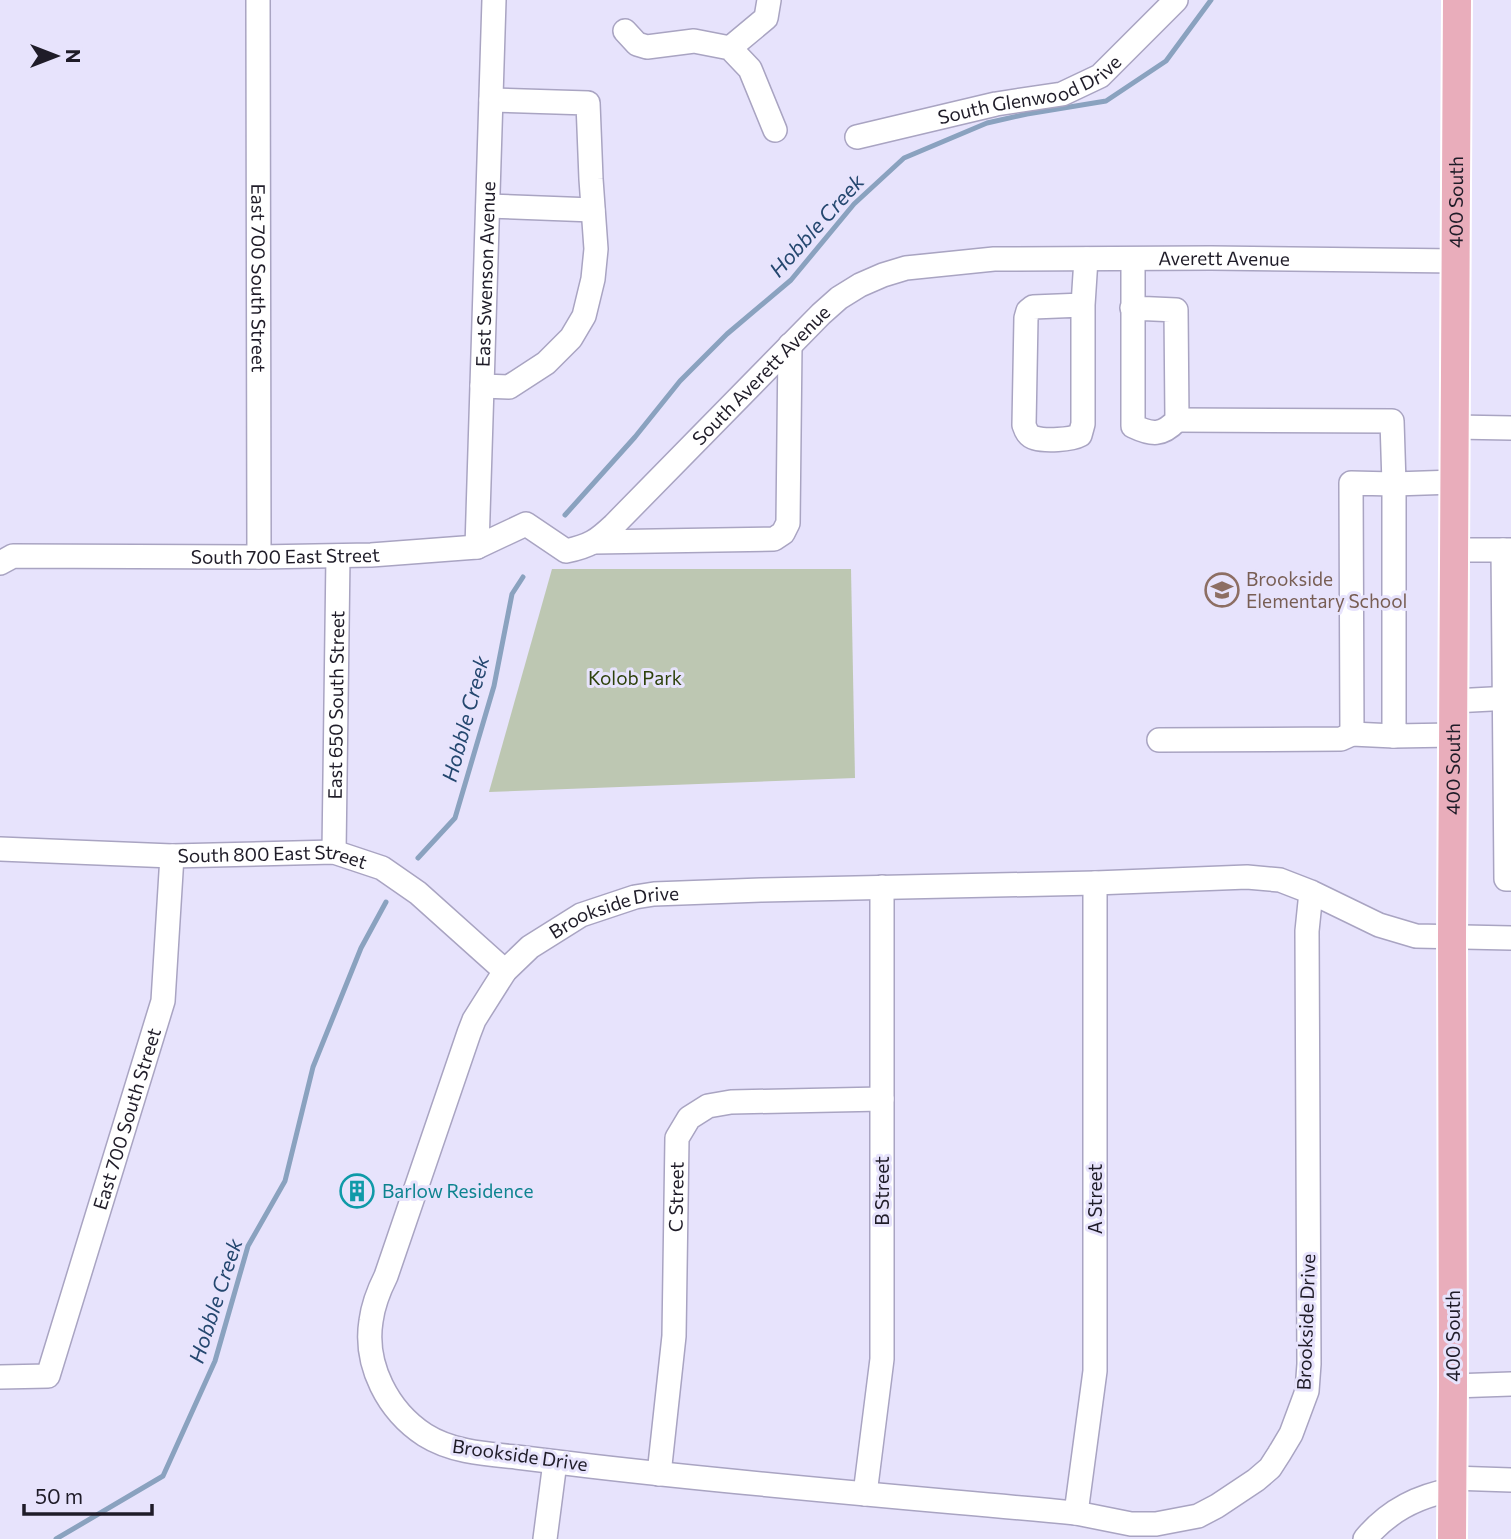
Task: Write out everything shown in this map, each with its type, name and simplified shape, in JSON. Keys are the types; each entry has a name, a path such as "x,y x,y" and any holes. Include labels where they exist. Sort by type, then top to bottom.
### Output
{"main road":[{"name":"400 South","path":"1452,1539 1457,0"}],"street":[{"name":"East 700 South Street","path":"258,0 259,557"},
{"name":"East Swenson Avenue","path":"477,547 494,0"},
{"path":"730,48 766,18 769,0"},
{"name":"South Glenwood Drive","path":"857,137 996,104 1062,94 1100,76 1176,0"},
{"path":"625,31 636,44 647,47 694,41 730,48 750,69 775,130"},
{"path":"482,386 509,387 546,363 571,338 584,316 593,279 596,249 588,103 491,100"},
{"path":"488,206 593,210"},
{"path":"1132,308 1176,310 1177,420 1169,429 1157,433 1145,432 1133,426 1132,308 1133,258"},
{"name":"Averett Avenue","path":"994,259 1456,261"},
{"name":"South Averett Avenue","path":"594,542 839,298 860,285 906,268 994,259"},
{"path":"1083,305 1033,307 1028,310 1024,425 1027,434 1035,438 1073,439 1080,435 1083,424 1083,305 1086,259"},
{"path":"594,542 774,539 783,533 788,523 790,345"},
{"path":"1177,420 1392,422 1394,736"},
{"path":"1455,427 1511,428"},
{"path":"1352,734 1351,483 1455,482"},
{"name":"South 700 East Street","path":"0,563 13,556 338,556 477,547 526,524 566,551 594,542"},
{"path":"1454,550 1507,550 1506,878 1511,879"},
{"name":"East 650 South Street","path":"334,852 338,556"},
{"path":"1453,701 1508,698"},
{"path":"1159,740 1341,739 1352,734 1453,735"},
{"name":"South 800 East Street","path":"0,849 172,856 334,852 382,868 418,893 505,971"},
{"name":"East 700 South Street","path":"0,1377 48,1376 163,1001 172,856"},
{"name":"Brookside Drive","path":"1311,892 1307,932 1307,1391 1285,1444 1270,1468 1217,1506 1198,1516 1156,1524 1130,1524 1076,1513 659,1474 471,1452 440,1443 425,1435 406,1420 390,1401 376,1371 370,1322 474,1020 505,971 530,947 581,915 635,897 654,894 1247,877 1280,880 1311,892 1379,925 1416,936 1511,938"},
{"name":"A Street","path":"1076,1513 1095,1371 1095,883"},
{"name":"B Street","path":"866,1494 882,1359 882,887"},
{"name":"C Street","path":"659,1474 674,1336 677,1138 689,1118 708,1106 731,1102 882,1099"},
{"path":"1454,1386 1511,1384"},
{"path":"545,1539 555,1462"},
{"path":"1365,1539 1387,1516 1452,1484 1511,1480"}],"green space":[{"name":"Kolob Park","path":"552,569 851,569 855,778 489,792"}],"waterway":[{"name":"Hobble Creek","path":"565,515 635,437 680,381 727,334 791,280 854,204 904,158 987,123 1106,101 1166,61 1211,0"},
{"name":"Hobble Creek","path":"418,858 455,818 494,686 512,594 523,577"},
{"name":"Hobble Creek","path":"56,1539 163,1476 215,1361 248,1246 285,1181 313,1067 361,948 386,902"}],"place":[{"name":"Brookside Elementary School","path":"1222,590"},
{"name":"Barlow Residence","path":"357,1191"}]}
